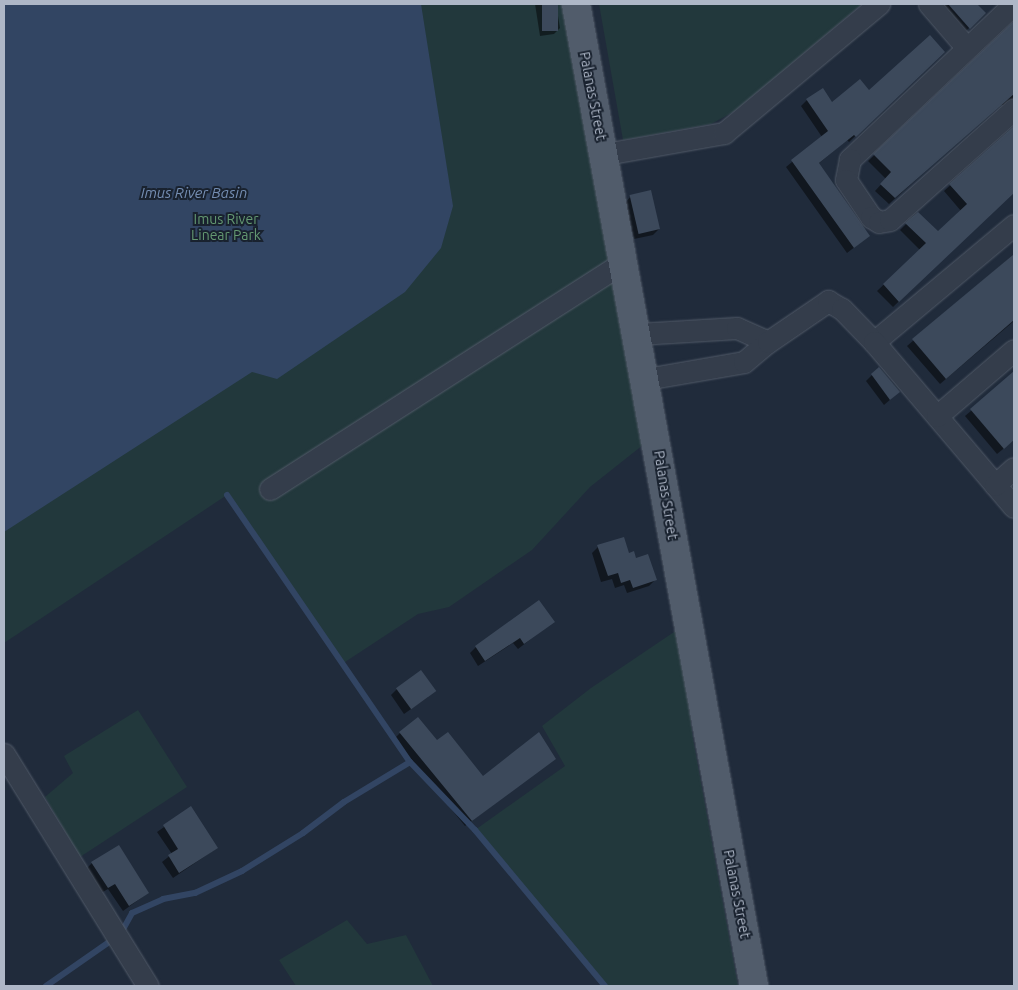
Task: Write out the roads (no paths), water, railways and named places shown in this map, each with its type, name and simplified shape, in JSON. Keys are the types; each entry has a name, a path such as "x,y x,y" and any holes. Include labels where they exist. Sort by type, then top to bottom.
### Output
{"main road":[{"name":"Palanas Street","path":"576,4 625,261 683,605 754,986"}],"street":[{"path":"604,154 724,133 880,4"},
{"path":"929,4 966,47"},
{"path":"1014,4 966,47 850,159 846,180 871,217 880,222 890,220 1014,109"},
{"path":"874,342 1014,225"},
{"path":"270,489 625,261"},
{"path":"646,379 744,362 768,342 828,302 842,309 874,342 1014,507"},
{"path":"638,334 736,328 768,342"},
{"path":"937,416 1014,350"},
{"path":"995,484 1014,468"},
{"path":"4,754 148,986"}],"water":[{"name":"Imus River Basin","path":"4,4 421,4 453,206 441,248 405,292 277,379 252,372 4,532"}],"waterway":[{"path":"227,495 410,762 475,830 605,986"},
{"path":"121,933 132,913 163,899 195,893 242,871 303,833 344,802 410,762"},
{"path":"46,986 112,940"}],"park label":[{"name":"Imus River Linear Park","path":"226,227"}]}
